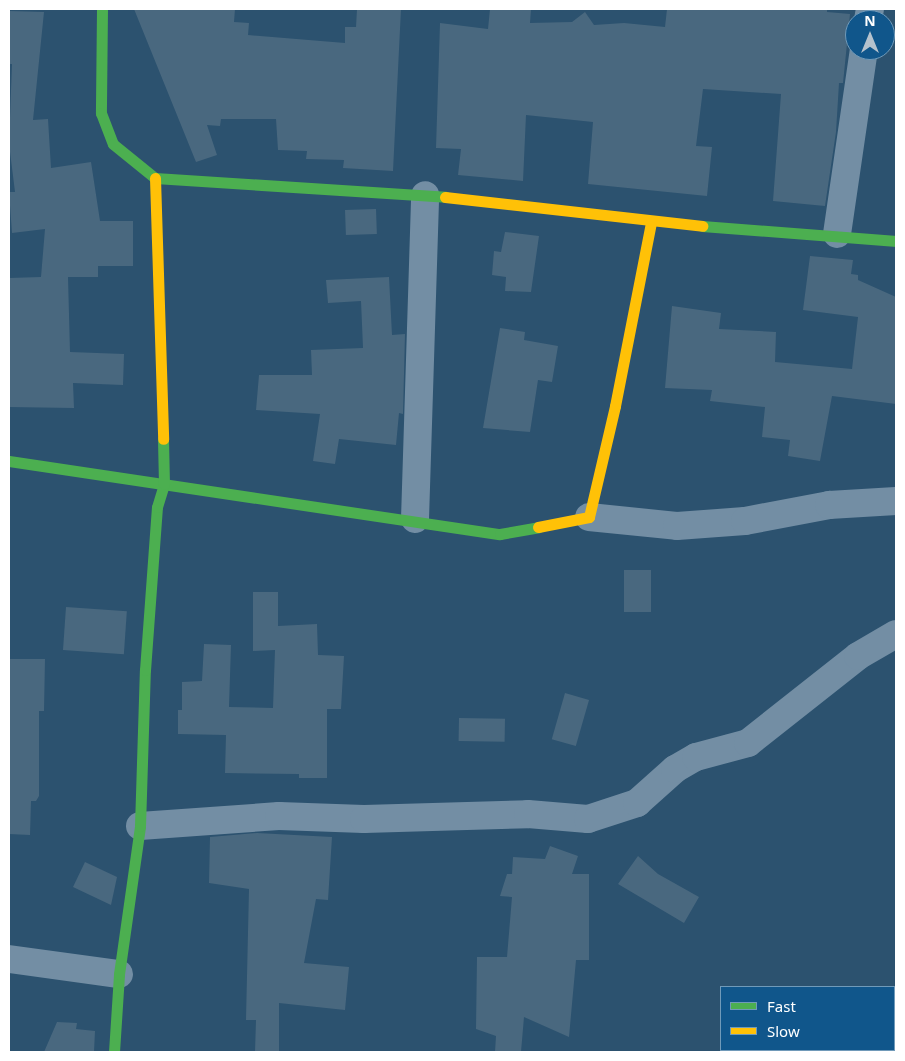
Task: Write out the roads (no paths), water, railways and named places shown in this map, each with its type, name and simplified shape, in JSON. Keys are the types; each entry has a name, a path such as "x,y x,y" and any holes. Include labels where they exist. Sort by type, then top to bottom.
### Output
{"street":[{"path":"102,9 101,113 113,144 155,178 425,195 651,222 837,234 896,241"},
{"path":"837,234 863,60"},
{"path":"114,1052 119,974 140,826 145,670 156,553 157,507 164,484 155,178"},
{"path":"415,519 425,195"},
{"path":"589,517 615,406 651,222"},
{"path":"9,461 415,519 500,534 589,517 677,526 745,521 829,505 896,501"},
{"path":"140,826 279,816 364,819 528,814 588,819 637,803 675,769 696,757 748,743 858,656 896,634"},
{"path":"9,959 119,974"}]}
